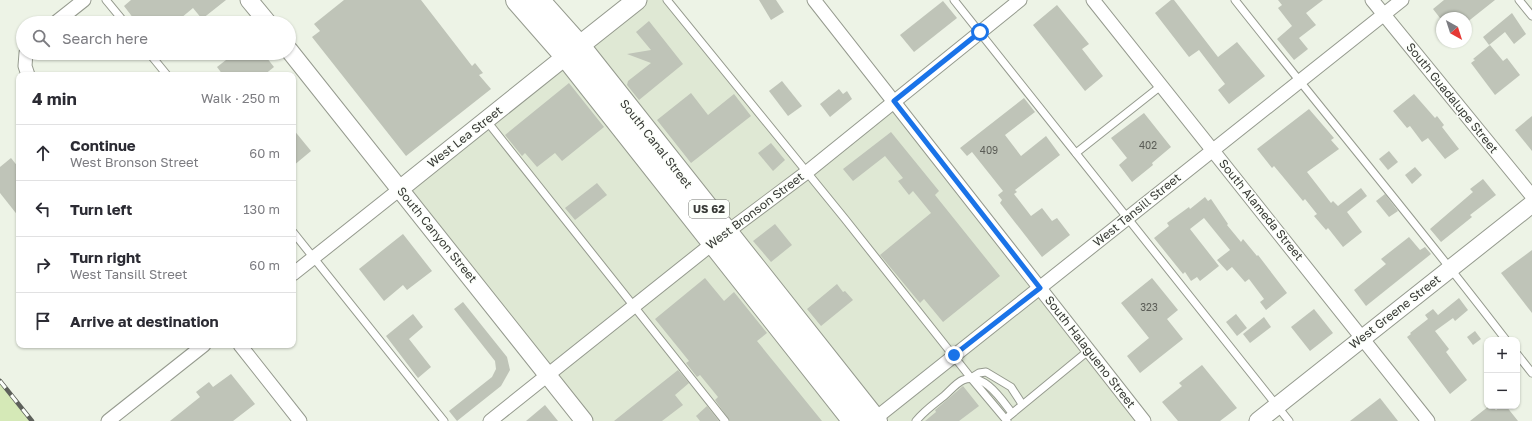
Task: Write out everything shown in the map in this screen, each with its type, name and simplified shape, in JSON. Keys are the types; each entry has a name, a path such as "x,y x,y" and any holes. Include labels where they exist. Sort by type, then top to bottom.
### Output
{"highway":[{"name":"South Canal Street","path":"517,0 573,51"},
{"name":"South Canal Street","path":"538,0 573,51 720,237 869,421"}],"main road":[{"name":"West Lea Street","path":"573,51 637,0"}],"street":[{"path":"64,16 84,0"},
{"path":"250,0 263,16"},
{"name":"South Halagueno Street","path":"814,0 1144,421"},
{"name":"West Bronson Street","path":"490,421 720,237 807,172 1020,0"},
{"name":"South Alameda Street","path":"1093,0 1428,421"},
{"name":"South Guadalupe Street","path":"1372,0 1532,196"},
{"name":"West Tansill Street","path":"869,421 1040,288 1402,0"},
{"name":"West Lea Street","path":"296,272 573,51"},
{"name":"South Canyon Street","path":"296,59 584,421"},
{"path":"25,60 27,72"},
{"name":"West Greene Street","path":"1258,421 1532,204"},
{"path":"108,421 200,348"},
{"path":"242,348 300,421"}],"lane":[{"path":"106,0 119,16"},
{"path":"667,0 807,172 1005,420 1022,404 1088,351"},
{"path":"954,0 1290,421"},
{"path":"1235,0 1299,82 1451,268 1504,337"},
{"path":"1519,0 1532,16"},
{"path":"155,60 165,72"},
{"path":"1076,153 1162,85"},
{"path":"486,120 725,421"},
{"path":"296,236 444,421"},
{"path":"1520,358 1532,373"},
{"path":"916,421 931,406 962,381 979,373 986,372 1011,387 1022,404"},
{"path":"971,378 982,382 990,388 998,395 1012,413"}],"shaded area":[{"path":"637,0 667,0 807,172 894,101 1144,421 584,421 400,189"}],"green space":[{"path":"0,381 32,421 0,421"}],"building":[{"path":"131,0 226,0 206,16 200,16 193,8 183,16 132,16 124,6"},
{"path":"344,0 421,0 472,66 475,63 483,73 479,75 491,89 406,156 312,37 320,31 314,24"},
{"path":"759,0 776,0 784,12 771,20"},
{"path":"1171,0 1174,0 1218,57 1237,42 1265,76 1229,104 1218,90 1225,84 1199,50 1189,57 1155,13"},
{"path":"1278,0 1323,0 1306,13 1316,25 1299,38 1308,49 1294,60 1277,39 1292,26 1278,8 1282,5"},
{"path":"1444,0 1495,0 1472,18 1472,12 1436,13 1433,9"},
{"path":"943,1 957,18 914,52 900,35"},
{"path":"1057,5 1089,44 1082,49 1103,76 1085,91 1033,25"},
{"path":"1512,13 1526,34 1514,44 1505,32 1489,45 1483,37"},
{"path":"649,21 683,64 639,100 627,85 628,81 651,63 627,54 651,50 636,32"},
{"path":"1490,45 1503,61 1507,58 1520,75 1495,95 1471,63 1475,60 1473,59"},
{"path":"226,60 268,60 274,67 268,72 221,72 217,67"},
{"path":"782,81 802,106 788,116 769,91"},
{"path":"569,83 604,127 562,161 555,153 537,167 525,153 522,156 505,135"},
{"path":"839,89 843,94 847,91 852,99 830,117 820,104"},
{"path":"691,93 708,115 734,94 751,116 691,163 657,120"},
{"path":"1414,94 1435,118 1437,116 1444,125 1442,127 1459,149 1445,159 1428,138 1422,142 1410,126 1407,128 1393,111"},
{"path":"1024,98 1035,112 1005,135 1021,156 1046,136 1060,155 1015,190 1017,192 1014,194 1031,216 1042,208 1052,221 1057,218 1070,235 1042,257 1000,203 1002,200 998,195 1003,191 972,152 967,156 960,148"},
{"path":"1309,109 1334,138 1331,140 1339,149 1307,172 1331,203 1333,201 1338,206 1361,188 1367,196 1347,212 1362,232 1343,247 1328,228 1326,230 1314,216 1317,214 1305,199 1303,201 1274,166 1272,168 1257,149"},
{"path":"1144,113 1171,147 1152,163 1153,165 1132,182 1119,165 1127,158 1111,138"},
{"path":"1532,116 1532,151 1515,130"},
{"path":"891,132 939,191 935,195 1000,276 943,322 924,299 920,303 880,255 931,213 913,191 909,195 898,181 903,178 885,156 853,181 843,169"},
{"path":"296,133 311,151 296,164"},
{"path":"771,143 785,160 773,171 758,153"},
{"path":"1389,151 1398,162 1388,170 1379,159"},
{"path":"11,158 16,164 16,213 0,193 0,167"},
{"path":"1415,167 1422,175 1412,184 1405,175"},
{"path":"1483,179 1496,195 1470,215 1472,217 1441,242 1430,229 1473,192 1470,189"},
{"path":"597,183 607,195 575,220 565,208"},
{"path":"1385,194 1398,211 1389,217 1376,201"},
{"path":"1205,197 1208,201 1211,199 1228,224 1227,225 1241,242 1243,239 1257,256 1258,255 1287,293 1266,310 1260,302 1264,299 1249,279 1245,282 1232,267 1227,271 1217,260 1230,250 1204,218 1190,229 1219,266 1200,281 1197,277 1191,281 1185,272 1183,274 1154,238 1169,226 1167,223 1189,207 1190,209"},
{"path":"775,224 792,245 771,262 753,241"},
{"path":"403,234 432,271 407,290 403,285 384,301 359,269"},
{"path":"1409,237 1420,250 1425,247 1431,254 1366,306 1354,290 1386,264 1381,259"},
{"path":"1532,250 1532,313 1501,273"},
{"path":"705,278 724,301 734,292 767,333 757,341 822,421 730,421 715,400 718,397 700,375 697,377 686,363 689,361 655,319"},
{"path":"1152,278 1178,310 1167,319 1183,339 1140,373 1127,356 1149,338 1121,303"},
{"path":"837,284 843,292 845,291 853,300 821,326 807,309"},
{"path":"1459,298 1468,310 1455,321 1453,318 1435,331 1449,349 1446,352 1467,380 1450,394 1407,337 1428,319 1425,315 1433,309 1438,315"},
{"path":"463,302 507,357 510,370 501,386 457,421 449,411 492,377 496,369 495,361 454,309"},
{"path":"1314,309 1333,333 1310,351 1291,327"},
{"path":"413,314 423,327 409,339 431,367 418,378 386,336"},
{"path":"1236,314 1247,328 1237,336 1226,322"},
{"path":"1264,317 1271,327 1250,343 1243,334"},
{"path":"1475,331 1481,339 1473,345 1467,337"},
{"path":"1202,365 1237,408 1220,421 1178,421 1162,402 1182,386 1179,383"},
{"path":"678,370 689,383 675,395 683,405 662,421 614,421"},
{"path":"231,374 255,404 233,421 170,421 200,397 196,392 209,382 213,387"},
{"path":"963,386 979,406 959,421 925,421 936,412 935,410"},
{"path":"1380,398 1398,421 1350,421"},
{"path":"545,405 558,421 526,421"},
{"path":"707,406 719,421 700,421 696,416"},
{"path":"1485,409 1508,409 1518,421 1470,421"}],"railway":[{"path":"0,381 32,421"}],"route":[{"path":"954,355 1040,288 894,101 980,32"}]}
